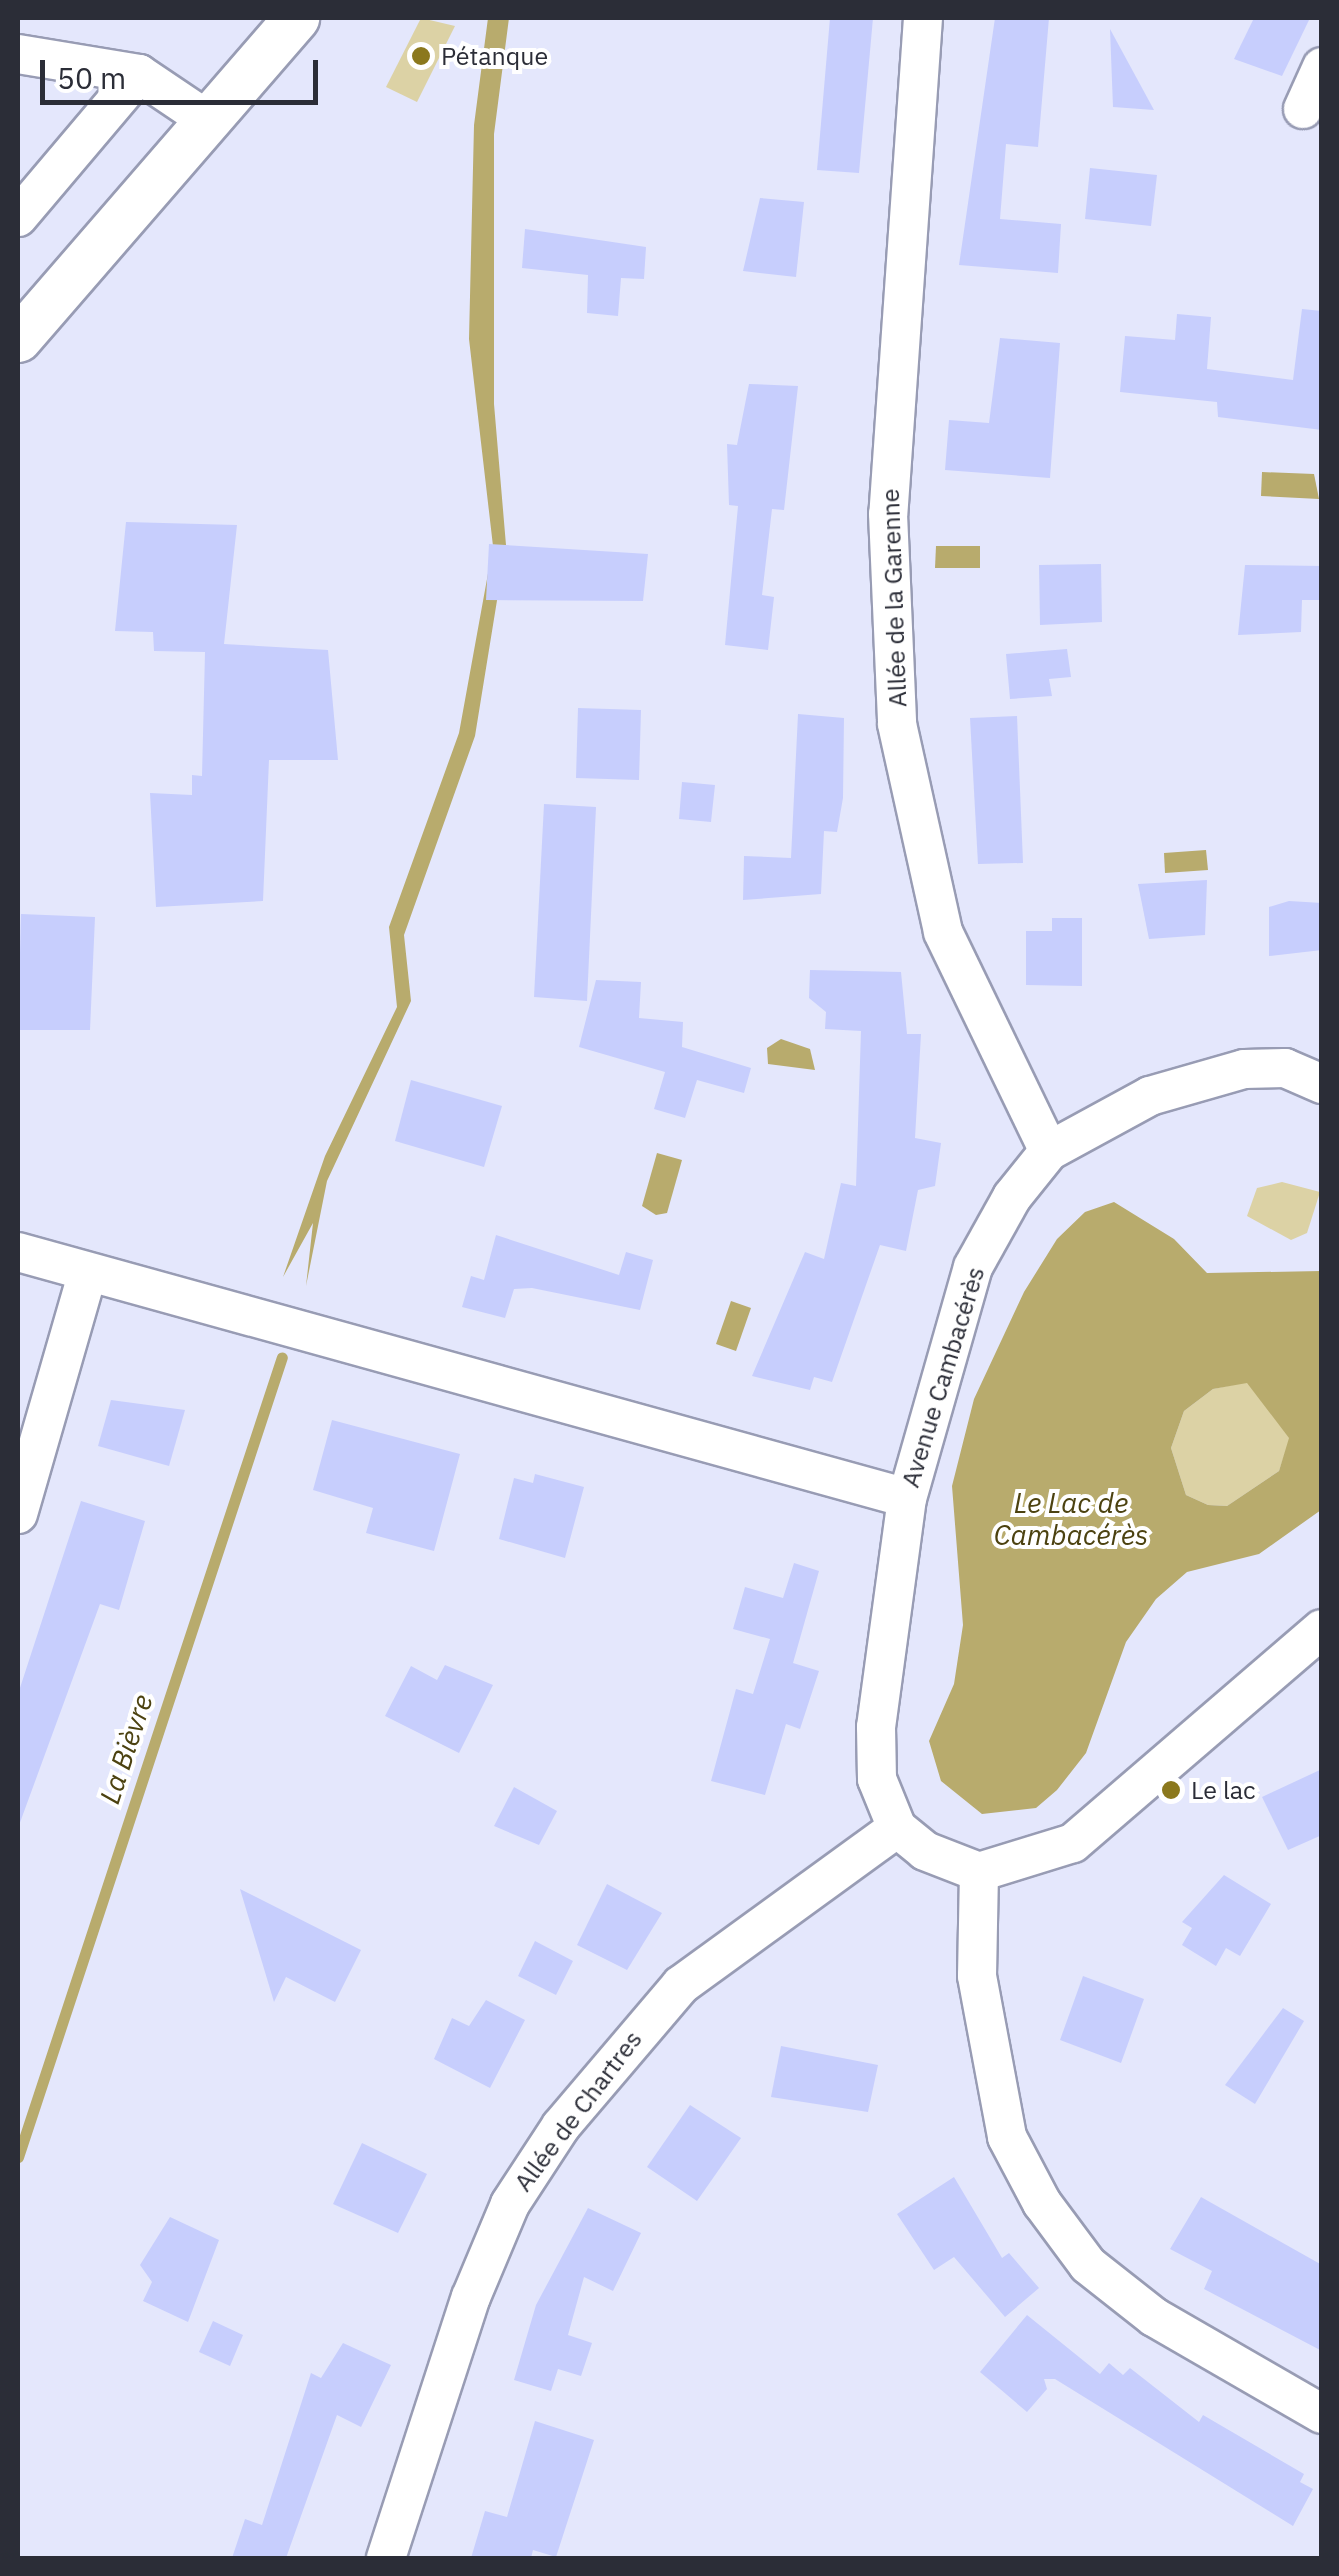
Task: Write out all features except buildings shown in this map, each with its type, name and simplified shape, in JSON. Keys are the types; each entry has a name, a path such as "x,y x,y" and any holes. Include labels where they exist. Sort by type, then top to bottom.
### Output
{"main road":[{"path":"18,339 296,18"}],"street":[{"name":"Allée de la Garenne","path":"923,18 888,514 897,724 942,932 1049,1151"},
{"path":"18,54 139,74 206,120"},
{"path":"1303,109 1322,67"},
{"path":"18,217 139,74"},
{"name":"Avenue Cambacérès","path":"897,1828 877,1779 876,1727 907,1498 973,1266 1049,1151 1150,1096 1244,1069 1285,1068 1322,1084"},
{"name":"Avenue Cambacérès","path":"18,1252 87,1275 907,1498"},
{"path":"18,1514 87,1275"},
{"path":"897,1828 925,1851 979,1872 1027,1864 1073,1843 1322,1630"},
{"name":"Allée de Chartres","path":"386,2558 471,2297 510,2204 561,2126 680,1986 897,1828"},
{"path":"979,1872 977,1976 1004,2119 1042,2202 1088,2265 1154,2317 1322,2414"}],"shaded area":[{"name":"Pétanque","path":"421,18 455,26 417,102 386,87"},
{"path":"1282,1182 1320,1192 1307,1233 1291,1240 1247,1216 1257,1188"},
{"path":"1247,1382 1290,1438 1279,1471 1227,1506 1208,1505 1186,1495 1171,1448 1184,1411 1213,1389"}],"water":[{"path":"488,18 509,18 494,134 494,404 506,545 475,736 404,935 411,1001 327,1181 306,1286 313,1223 283,1277 325,1156 397,1007 389,927 459,733 493,546 469,339 474,125"},
{"path":"1262,472 1314,474 1319,499 1261,496"},
{"path":"936,546 980,546 980,568 935,568"},
{"path":"1206,850 1208,870 1165,873 1164,853"},
{"path":"781,1039 810,1049 815,1070 768,1064 767,1048"},
{"path":"657,1153 682,1160 667,1213 656,1215 642,1206"},
{"name":"Le Lac de Cambacérès","path":"1114,1202 1174,1239 1207,1273 1321,1271 1321,1510 1259,1554 1187,1572 1156,1599 1126,1642 1086,1753 1057,1790 1036,1808 982,1814 941,1781 929,1741 954,1684 963,1625 952,1486 974,1399 1024,1292 1057,1239 1085,1212","holes":["1247,1383 1289,1438 1279,1471 1227,1506 1208,1505 1186,1495 1171,1448 1184,1411 1213,1389"]},
{"path":"731,1301 751,1308 736,1351 716,1344"}],"waterway":[{"name":"La Bièvre","path":"18,2157 282,1357"}],"place":[{"name":"Pétanque","path":"421,56"},
{"name":"Le lac","path":"1171,1790"}]}
